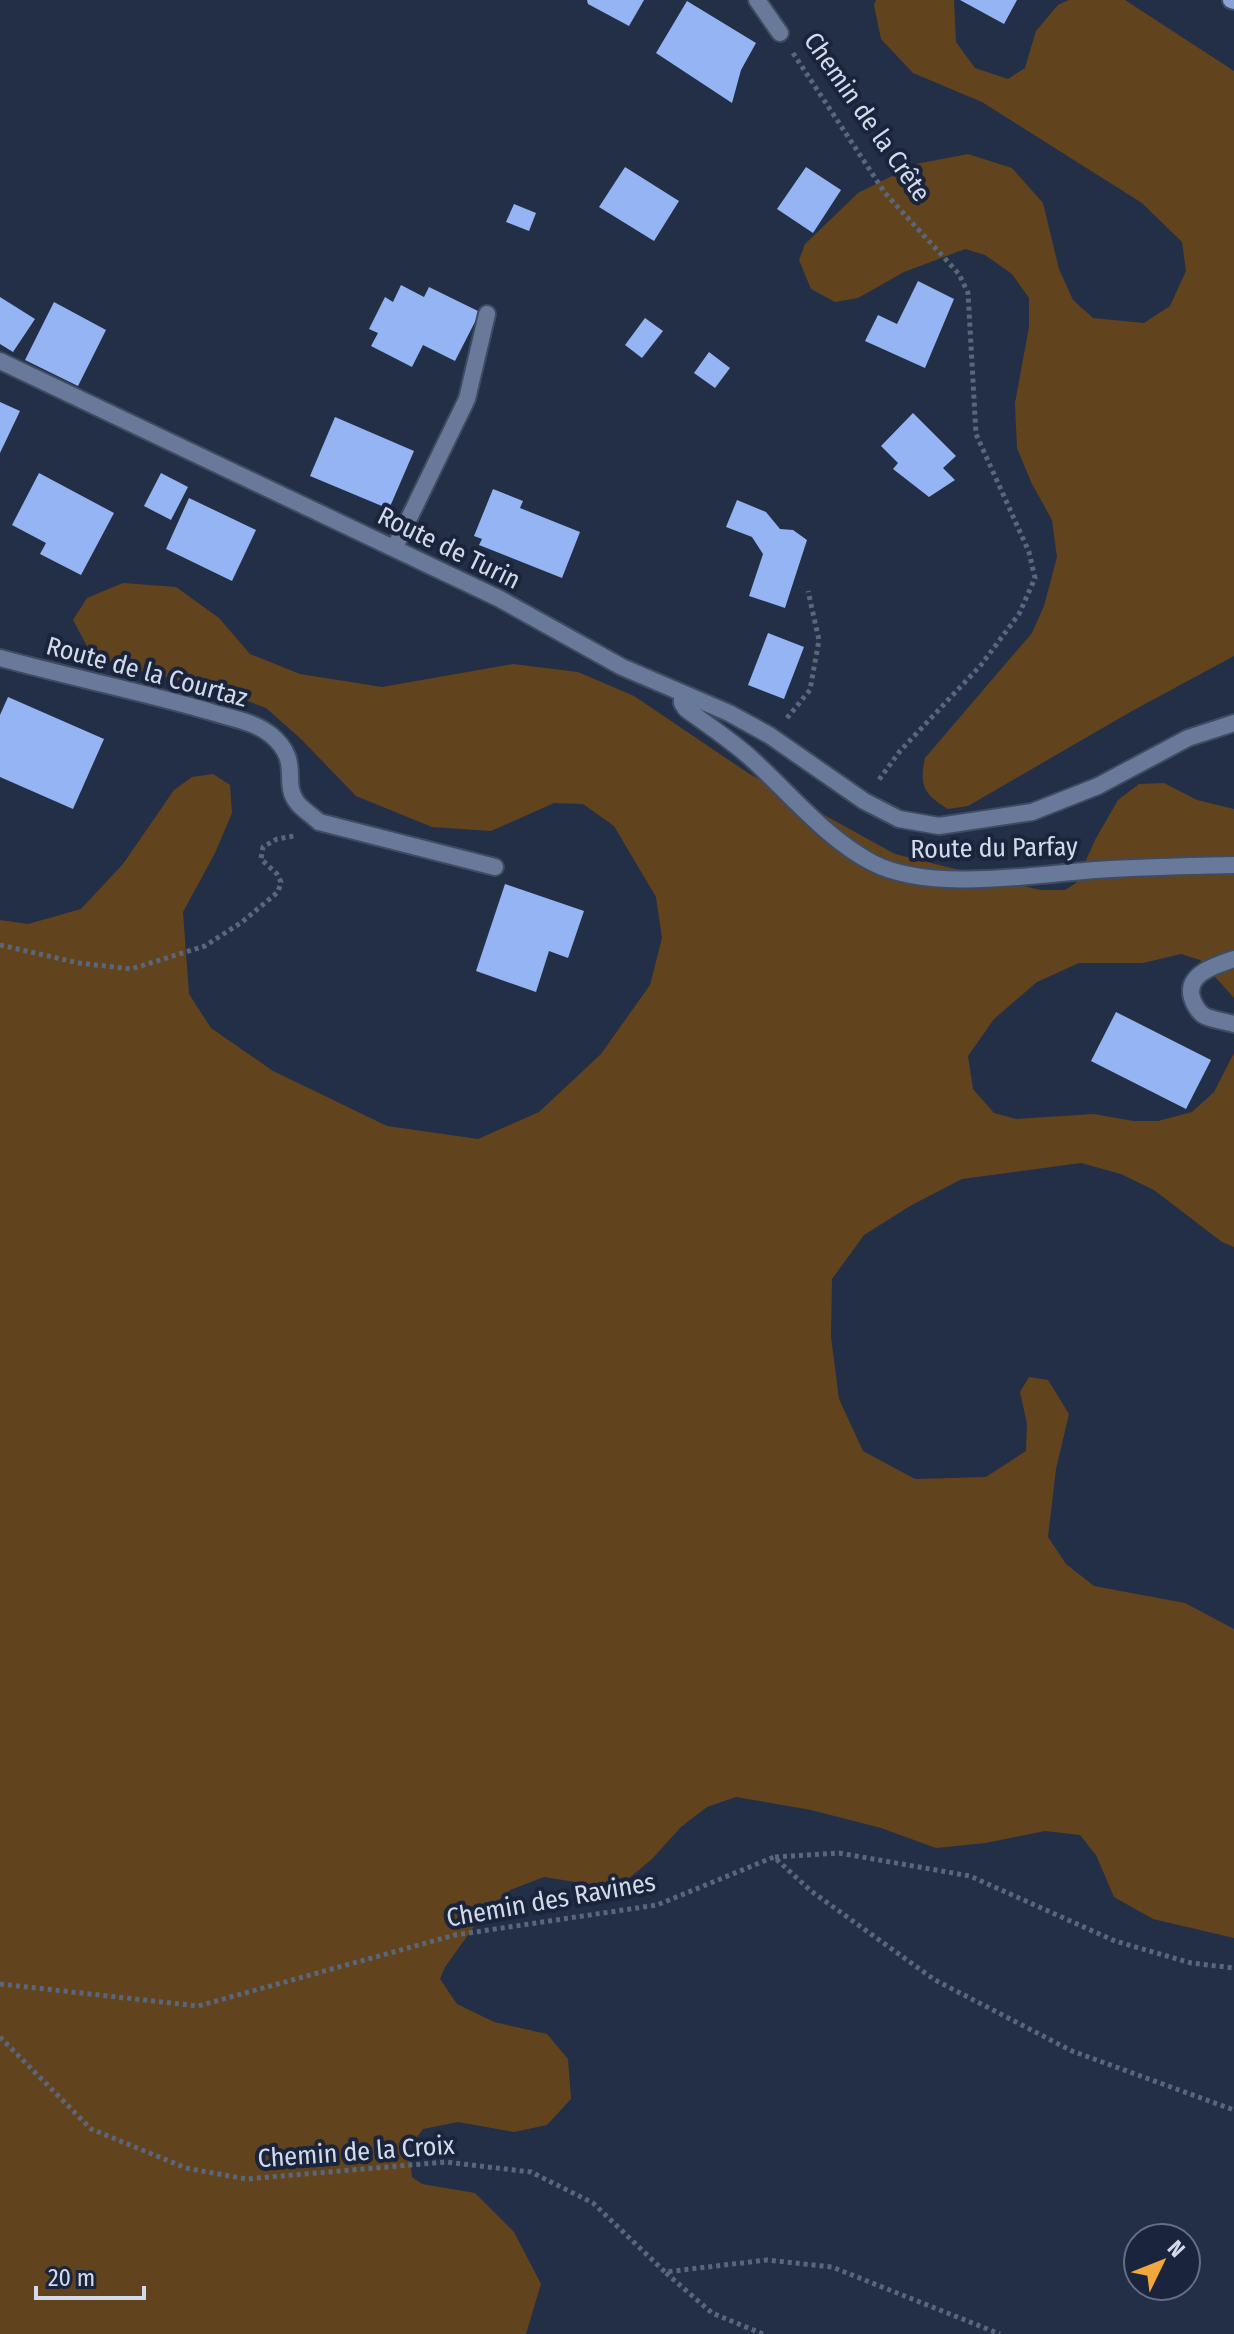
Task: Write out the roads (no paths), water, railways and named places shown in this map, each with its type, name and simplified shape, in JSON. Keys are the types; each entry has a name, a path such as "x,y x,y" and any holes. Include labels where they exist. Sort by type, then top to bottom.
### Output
{"street":[{"name":"Chemin de la Crête","path":"757,0 780,33"},
{"path":"395,547 467,399 487,314"},
{"name":"Route de Turin","path":"0,361 395,547 498,598 622,667 729,713 769,735 864,801 899,819 939,826 1020,814 1068,800 1188,738 1234,723"},
{"name":"Route de la Courtaz","path":"0,658 168,699 255,726 270,734 283,748 292,767 292,793 296,802 319,822 495,867"},
{"name":"Route du Parfay","path":"682,693 682,703 686,709 751,758 820,825 873,863 904,876 985,878 1157,866 1234,865"},
{"path":"1234,959 1200,973 1193,981 1190,994 1195,1007 1203,1015 1234,1024"}]}
